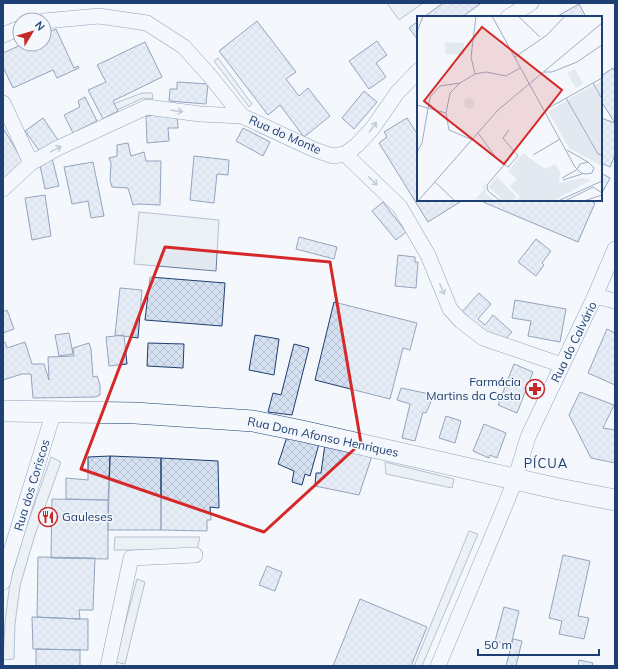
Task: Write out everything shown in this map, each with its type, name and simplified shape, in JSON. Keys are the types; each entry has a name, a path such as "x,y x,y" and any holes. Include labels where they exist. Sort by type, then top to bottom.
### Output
{"main road":[{"name":"Rua Dom Afonso Henriques","path":"3,411 135,413 253,421 515,480 615,500"}],"street":[{"path":"510,16 531,3"},
{"path":"52,20 98,16 147,23 184,47 210,76 242,116"},
{"path":"417,72 397,93 372,129 357,145 345,154 400,207 414,229 428,256 450,309 460,321 483,338 562,365"},
{"path":"4,104 31,163"},
{"name":"Rua do Monte","path":"3,189 31,163 58,148 147,107 200,114 242,116 315,150 333,156 345,154"},
{"name":"Rua do Calvário","path":"442,665 515,480 528,437 596,296 615,249"},
{"path":"596,296 615,301"},
{"name":"Rua dos Coriscos","path":"3,582 5,571 54,411"},
{"path":"108,666 131,558 195,555"}],"highlighted area":[{"path":"165,247 330,262 361,443 264,532 81,469"}],"shaded area":[{"path":"387,3 423,3 399,20"},
{"path":"218,58 252,104 249,107 214,61"},
{"path":"142,93 152,93 153,99 143,98 117,110 113,104"},
{"path":"139,212 219,220 216,271 134,264"},
{"path":"51,457 61,462 34,538 20,586 15,624 14,659 3,660 5,622 10,582 24,534"},
{"path":"385,462 454,479 452,488 386,474"},
{"path":"469,531 478,534 422,666 414,666"},
{"path":"115,537 200,537 197,550 114,550"},
{"path":"137,579 145,582 125,664 115,662"}],"building":[{"path":"443,3 480,4 463,16 425,16"},
{"path":"579,4 585,16 558,16"},
{"path":"257,21 296,72 286,79 299,96 308,88 330,116 304,137 280,105 268,115 219,51"},
{"path":"417,22 417,39 409,28"},
{"path":"56,29 74,68 78,66 79,68 57,78 53,70 13,88 3,67 3,53 12,49 12,52 52,52 52,31"},
{"path":"377,41 387,55 376,63 386,77 369,89 349,61"},
{"path":"145,42 162,77 113,101 118,111 103,119 88,90 106,82 97,65"},
{"path":"613,68 615,72 615,123 602,103 602,75"},
{"path":"177,82 208,84 206,104 169,101 170,89 177,89"},
{"path":"364,91 377,102 354,129 342,118"},
{"path":"85,97 97,121 73,133 64,115 80,107 78,101"},
{"path":"177,114 178,128 168,128 169,141 147,143 146,116"},
{"path":"43,118 58,140 41,153 25,131"},
{"path":"407,118 417,133 417,201 461,201 428,222 379,143 387,137 384,132"},
{"path":"602,118 615,123 615,155 610,167 602,163"},
{"path":"3,128 29,171 3,187"},
{"path":"243,128 270,142 263,156 236,141"},
{"path":"128,143 131,156 144,152 146,161 161,161 160,205 133,205 128,188 112,187 110,180 111,163 109,158 117,156 117,145"},
{"path":"194,156 229,160 228,175 217,174 214,203 190,200"},
{"path":"52,158 59,186 45,189 39,161"},
{"path":"93,162 104,216 91,218 88,201 72,204 64,167"},
{"path":"602,174 610,178 602,193"},
{"path":"45,195 51,236 32,240 25,198"},
{"path":"590,201 595,203 578,242 483,202"},
{"path":"383,202 406,232 396,240 372,211"},
{"path":"299,237 337,247 334,259 296,249"},
{"path":"536,239 551,251 542,263 544,265 536,276 518,262"},
{"path":"398,255 415,257 415,262 418,262 416,288 395,286"},
{"path":"150,277 225,283 222,326 145,320"},
{"path":"120,288 142,290 138,338 115,335"},
{"path":"479,293 491,304 478,319 485,325 493,315 512,332 499,346 461,313"},
{"path":"515,300 566,309 560,342 528,336 531,321 512,318"},
{"path":"334,302 417,323 410,350 403,348 390,399 315,380"},
{"path":"7,310 14,329 3,333 3,312"},
{"path":"607,329 615,333 615,385 588,373"},
{"path":"69,333 73,354 59,356 55,335"},
{"path":"124,335 127,364 109,366 106,337"},
{"path":"255,335 279,339 274,375 249,370"},
{"path":"5,342 7,348 25,342 32,364 44,364 49,380 48,357 74,356 73,348 89,343 91,349 93,377 97,376 100,385 100,395 95,397 33,398 31,374 22,374 3,380 3,343"},
{"path":"148,343 184,344 183,368 147,366"},
{"path":"294,344 309,348 292,415 268,412 273,393 281,395"},
{"path":"514,364 533,372 517,413 498,405"},
{"path":"401,388 434,395 426,413 423,412 415,441 402,438 410,404 397,400"},
{"path":"580,392 614,405 603,428 615,430 615,463 591,458 569,415"},
{"path":"446,416 461,421 455,443 439,438"},
{"path":"484,424 506,433 497,458 490,455 489,458 473,451"},
{"path":"287,437 319,444 310,476 305,474 302,485 292,482 294,471 278,464"},
{"path":"325,444 372,456 359,495 315,486 316,473 321,473"},
{"path":"110,456 161,458 161,530 108,530"},
{"path":"110,456 108,500 66,499 66,478 88,480 88,457"},
{"path":"161,458 218,461 219,508 210,507 211,520 207,520 207,531 161,530"},
{"path":"52,499 108,500 108,559 51,558"},
{"path":"563,555 590,561 578,616 589,618 584,639 559,634 562,621 549,618"},
{"path":"38,557 95,558 93,610 79,610 80,619 37,617"},
{"path":"267,566 282,572 275,591 259,585"},
{"path":"360,599 427,627 411,666 333,666"},
{"path":"504,607 519,611 511,645 495,641"},
{"path":"32,617 88,619 88,650 33,649"},
{"path":"513,639 522,641 516,666 506,666"},
{"path":"36,649 80,650 80,666 36,666"},
{"path":"579,660 593,663 592,666 578,666"}],"place":[{"name":"Farmácia Martins da Costa","path":"535,389"},
{"name":"Gauleses","path":"48,517"}],"district":[{"name":"PÍCUA","path":"546,463"}]}
